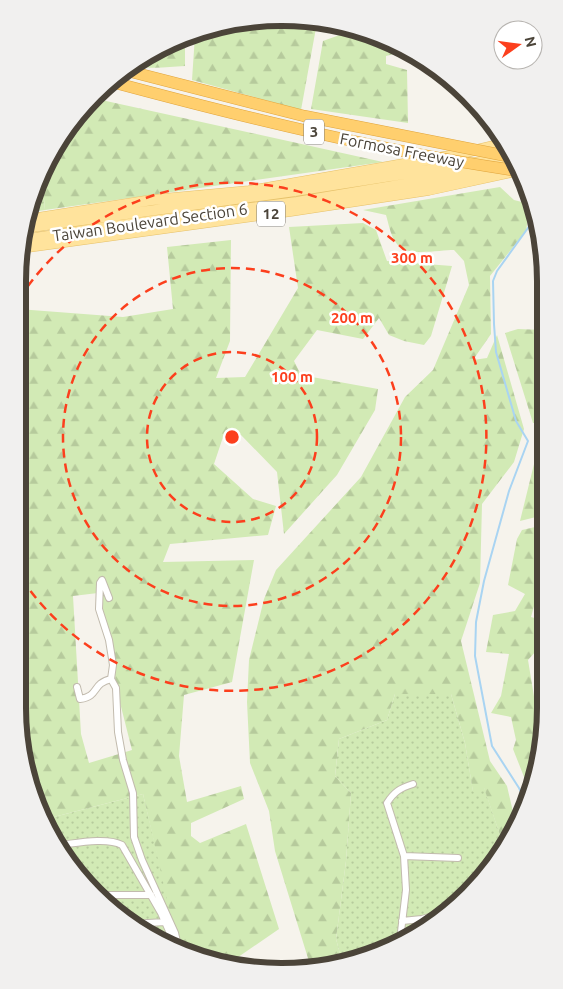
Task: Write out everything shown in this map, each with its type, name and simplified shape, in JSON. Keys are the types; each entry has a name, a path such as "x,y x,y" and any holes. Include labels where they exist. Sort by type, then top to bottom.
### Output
{"highway":[{"name":"Formosa Freeway","path":"135,73 304,116 503,154"},
{"name":"Formosa Freeway","path":"120,84 286,127 464,163 510,170"}],"main road":[{"name":"Taiwan Boulevard Section 6","path":"34,219 152,200 249,190 456,155 498,146"},
{"name":"Taiwan Boulevard Section 6","path":"32,227 295,191 505,157"},
{"name":"Taiwan Boulevard Section 6","path":"30,239 297,202 489,170 508,165"},
{"name":"Taiwan Boulevard Section 6","path":"28,247 300,210 429,190 512,173"}],"street":[{"path":"109,598 102,580 100,583 99,609 109,640 113,665 111,679 116,688 118,732 132,793 134,837 176,940"},
{"path":"77,688 80,699 87,698 93,695 102,681 111,679"},
{"path":"401,933 406,890 404,856 387,803 393,793 413,784"},
{"path":"67,845 104,840 115,841 122,845 170,931 170,936"},
{"path":"404,856 458,858"},
{"path":"109,895 151,895"},
{"path":"402,921 426,918"},
{"path":"145,923 165,922"}],"green space":[{"path":"282,26 316,28 301,110 192,80 195,42 248,28"},
{"path":"343,34 364,40 395,54 386,56 386,64 407,70 408,123 311,109 323,41"},
{"path":"185,46 185,66 143,67"},
{"path":"102,100 383,162 45,210 43,191 60,154 79,126"},
{"path":"500,187 514,200 524,203 528,215 526,231 490,276 491,334 473,360 487,358 497,335 524,429 514,462 482,504 480,583 461,641 490,761 507,786 513,813 501,838 484,788 473,792 465,743 451,694 395,694 387,720 339,739 335,776 351,793 346,861 336,939 341,956 309,961 275,851 269,811 250,763 247,702 249,660 264,599 276,570 361,477 405,397 433,370 469,285 464,261 454,250 418,252 405,250 394,240 386,215 363,210"},
{"path":"43,191 45,210 36,211"},
{"path":"363,223 376,230 387,261 452,266 431,336 424,345 404,341 389,335 379,318 363,339 317,330 294,361 301,375 378,389 375,410 337,475 284,534 277,472 241,435 223,437 214,464 253,499 276,506 268,535 170,544 163,562 254,560 232,682 184,695 179,756 187,802 241,786 244,799 191,823 191,836 200,843 246,824 279,929 236,959 199,949 176,939 143,794 52,817 40,790 28,741 26,708 26,310 123,317 173,309 167,247 231,240 230,341 216,378 245,377 298,288 289,227","holes":["98,593 108,630 117,691 132,750 89,763 81,734 73,596"]},
{"path":"518,329 537,330 537,423 533,423 505,333"},
{"path":"535,460 537,460 537,517 520,521"},
{"path":"537,527 537,596 531,617 537,619 537,650 528,660 537,713 535,741 526,781 513,749 516,740 511,717 491,713 501,696 509,654 486,652 493,615 515,611 525,594 508,585 517,539 522,530"},
{"path":"395,694 451,694 465,743 473,791 484,787 501,838 473,876 437,910 409,929 364,949 341,956 336,939 346,861 351,793 335,776 339,739 387,720"},
{"path":"143,794 178,940 140,920 101,888 69,849 52,817"}],"waterway":[{"path":"522,793 492,746 475,656 476,622 484,581 509,491 528,441 516,421 496,352 493,281 497,271 530,225"}]}
